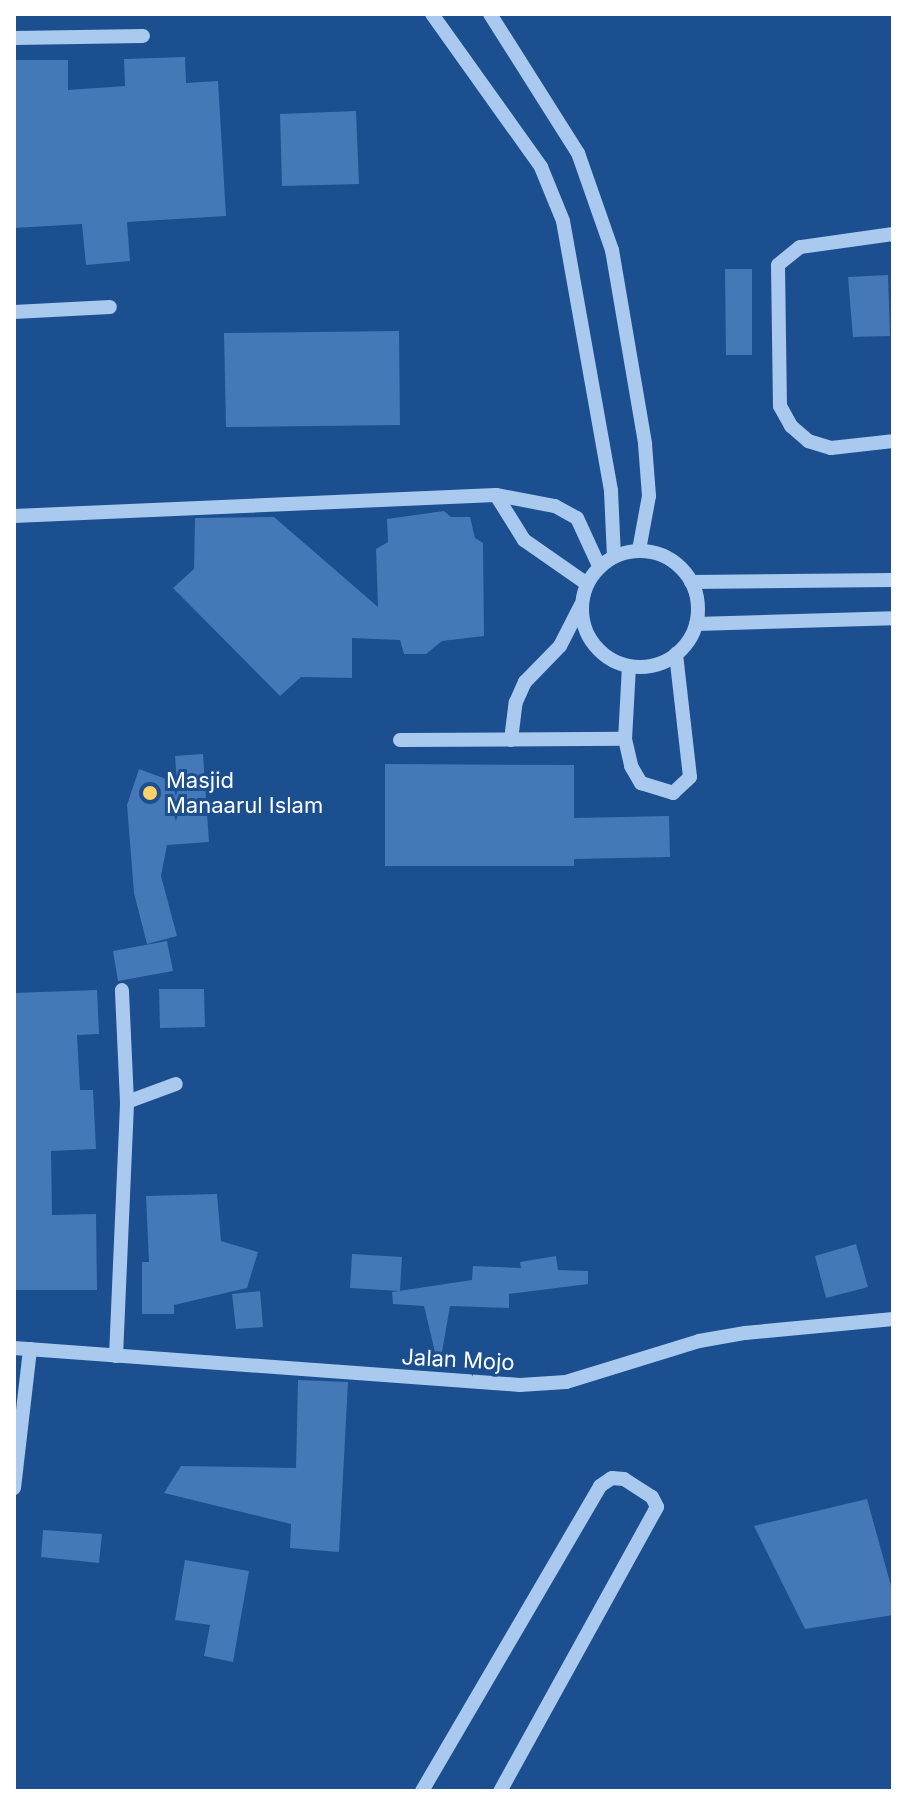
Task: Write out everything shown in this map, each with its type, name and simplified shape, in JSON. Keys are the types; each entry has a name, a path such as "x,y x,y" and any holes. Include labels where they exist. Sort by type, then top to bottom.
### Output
{"street":[{"path":"432,14 541,167 563,221 611,491 614,556"},
{"path":"490,14 578,153 612,250 645,444 649,496 639,550"},
{"path":"14,38 143,36"},
{"path":"893,234 800,247 778,265 780,406 791,426 808,441 831,448 893,441"},
{"path":"14,312 110,307"},
{"path":"14,516 496,495 555,506 577,518 599,566"},
{"path":"496,495 524,540 587,584"},
{"path":"511,740 516,702 525,682 560,646 581,604 587,584 599,566 614,556 639,550 660,554 691,582 696,624 676,654 654,665 629,666 594,644 581,604"},
{"path":"691,582 893,580"},
{"path":"696,624 893,618"},
{"path":"629,666 625,739 641,783 673,793 690,777 676,654"},
{"path":"400,740 625,739"},
{"path":"116,1356 127,1102 122,990"},
{"path":"127,1102 176,1084"},
{"name":"Jalan Mojo","path":"14,1348 520,1385 566,1382 699,1341 745,1333 893,1319"},
{"path":"14,1488 30,1349"},
{"path":"422,1791 600,1486 612,1478 624,1479 652,1497 657,1507 500,1791"}],"building":[{"path":"185,57 186,83 218,81 226,216 127,222 130,261 86,265 82,224 14,228 14,60 68,60 68,90 125,86 124,59"},
{"path":"356,111 359,184 282,186 280,114"},
{"path":"725,269 752,269 752,355 726,355"},
{"path":"888,275 890,336 853,337 848,277"},
{"path":"399,331 400,425 226,427 224,333"},
{"path":"444,511 451,517 470,517 475,538 483,543 484,636 442,641 426,654 404,654 400,640 352,638 352,678 301,677 280,696 173,588 194,569 195,518 274,517 378,607 376,549 388,542 387,519"},
{"path":"203,754 209,842 167,845 161,876 177,936 147,944 134,893 127,805 139,769 177,783 175,756"},
{"path":"385,764 574,765 574,818 669,816 670,857 574,859 574,866 385,866"},
{"path":"167,941 173,971 118,981 113,951"},
{"path":"159,989 204,989 205,1027 160,1028"},
{"path":"97,990 99,1034 77,1035 80,1090 93,1090 96,1149 51,1151 52,1215 96,1214 97,1290 15,1290 14,993"},
{"path":"217,1194 221,1241 258,1252 247,1288 174,1305 174,1314 142,1314 142,1262 149,1262 146,1196"},
{"path":"856,1244 868,1287 826,1298 815,1256"},
{"path":"352,1254 402,1257 400,1291 350,1288"},
{"path":"556,1256 558,1270 588,1271 588,1284 509,1294 509,1308 450,1306 439,1369 424,1306 393,1304 392,1292 472,1280 473,1266 521,1268 520,1262"},
{"path":"260,1291 263,1327 236,1329 232,1294"},
{"path":"298,1380 348,1382 339,1552 290,1548 291,1524 164,1493 181,1466 296,1468"},
{"path":"867,1499 893,1593 893,1615 805,1629 754,1526"},
{"path":"43,1530 102,1534 99,1563 41,1557"},
{"path":"185,1560 249,1571 233,1662 204,1656 210,1625 175,1620"}],"place":[{"name":"Masjid Manaarul Islam","path":"150,793"}]}
